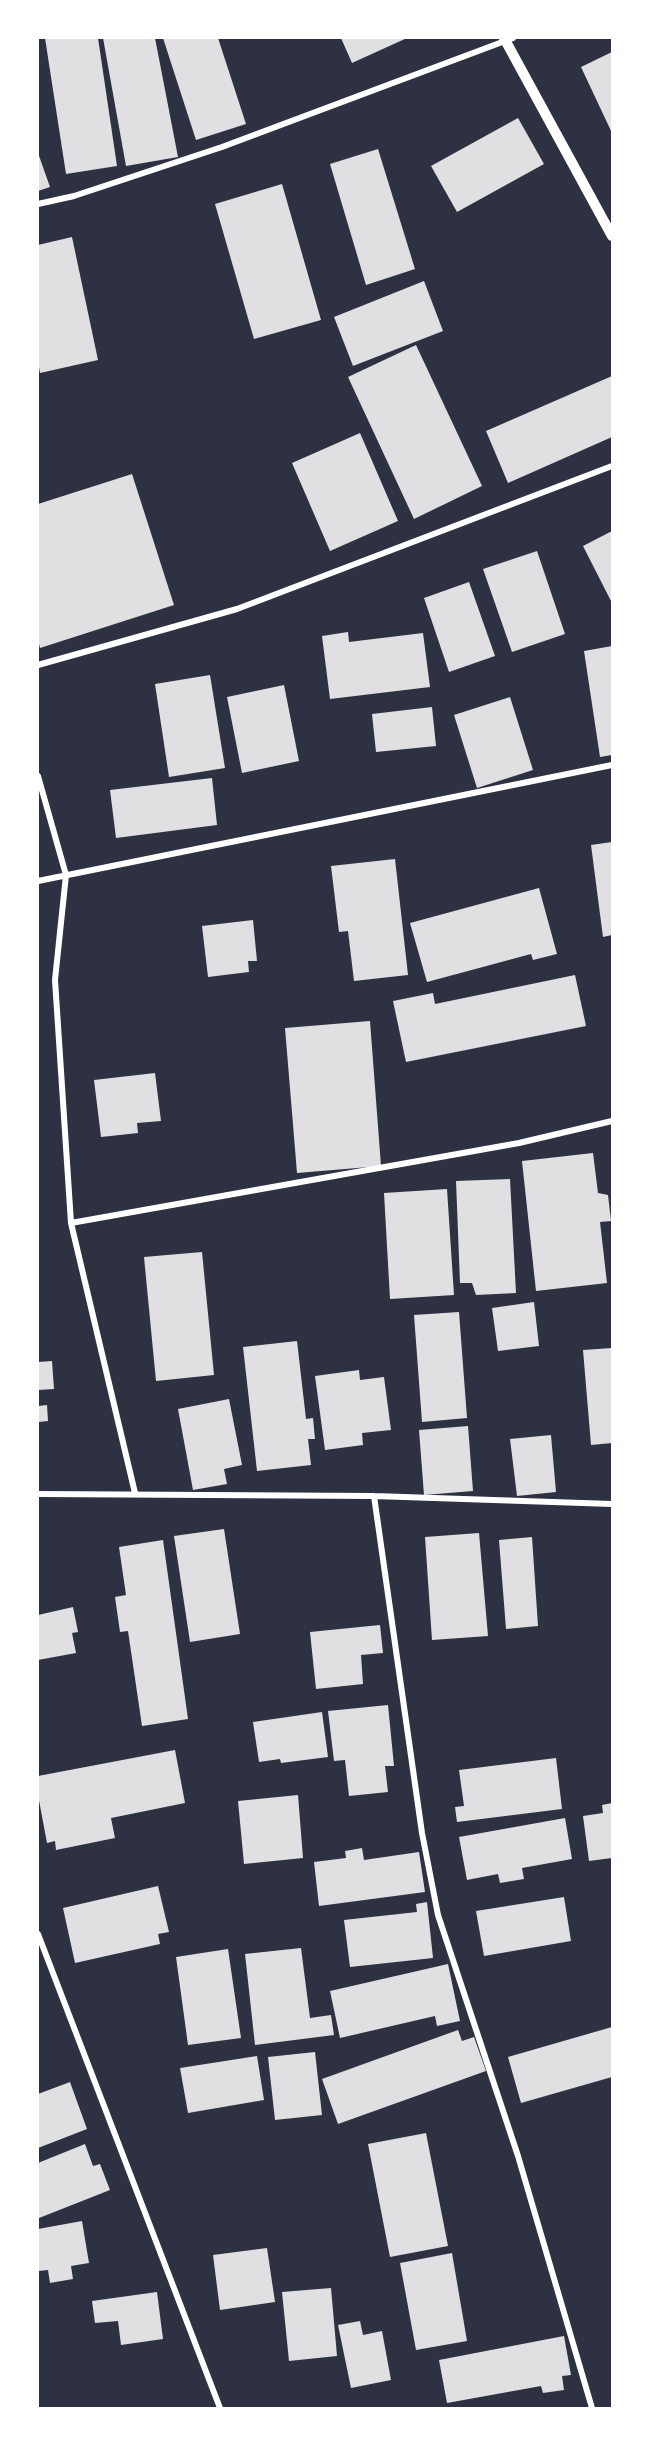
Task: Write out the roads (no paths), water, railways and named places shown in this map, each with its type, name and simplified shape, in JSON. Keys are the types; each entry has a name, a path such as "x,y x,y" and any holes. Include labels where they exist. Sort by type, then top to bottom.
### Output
{"street":[{"path":"38,204 74,196 222,147 508,38 612,236"},
{"path":"38,665 237,609 612,466"},
{"path":"38,881 612,765"},
{"path":"38,776 66,875 55,980 71,1223 135,1493"},
{"path":"71,1223 474,1151 612,1121"},
{"path":"38,1494 374,1496 612,1504"},
{"path":"374,1496 422,1833 438,1914 518,2156 592,2409"},
{"path":"38,1934 220,2409"}]}
